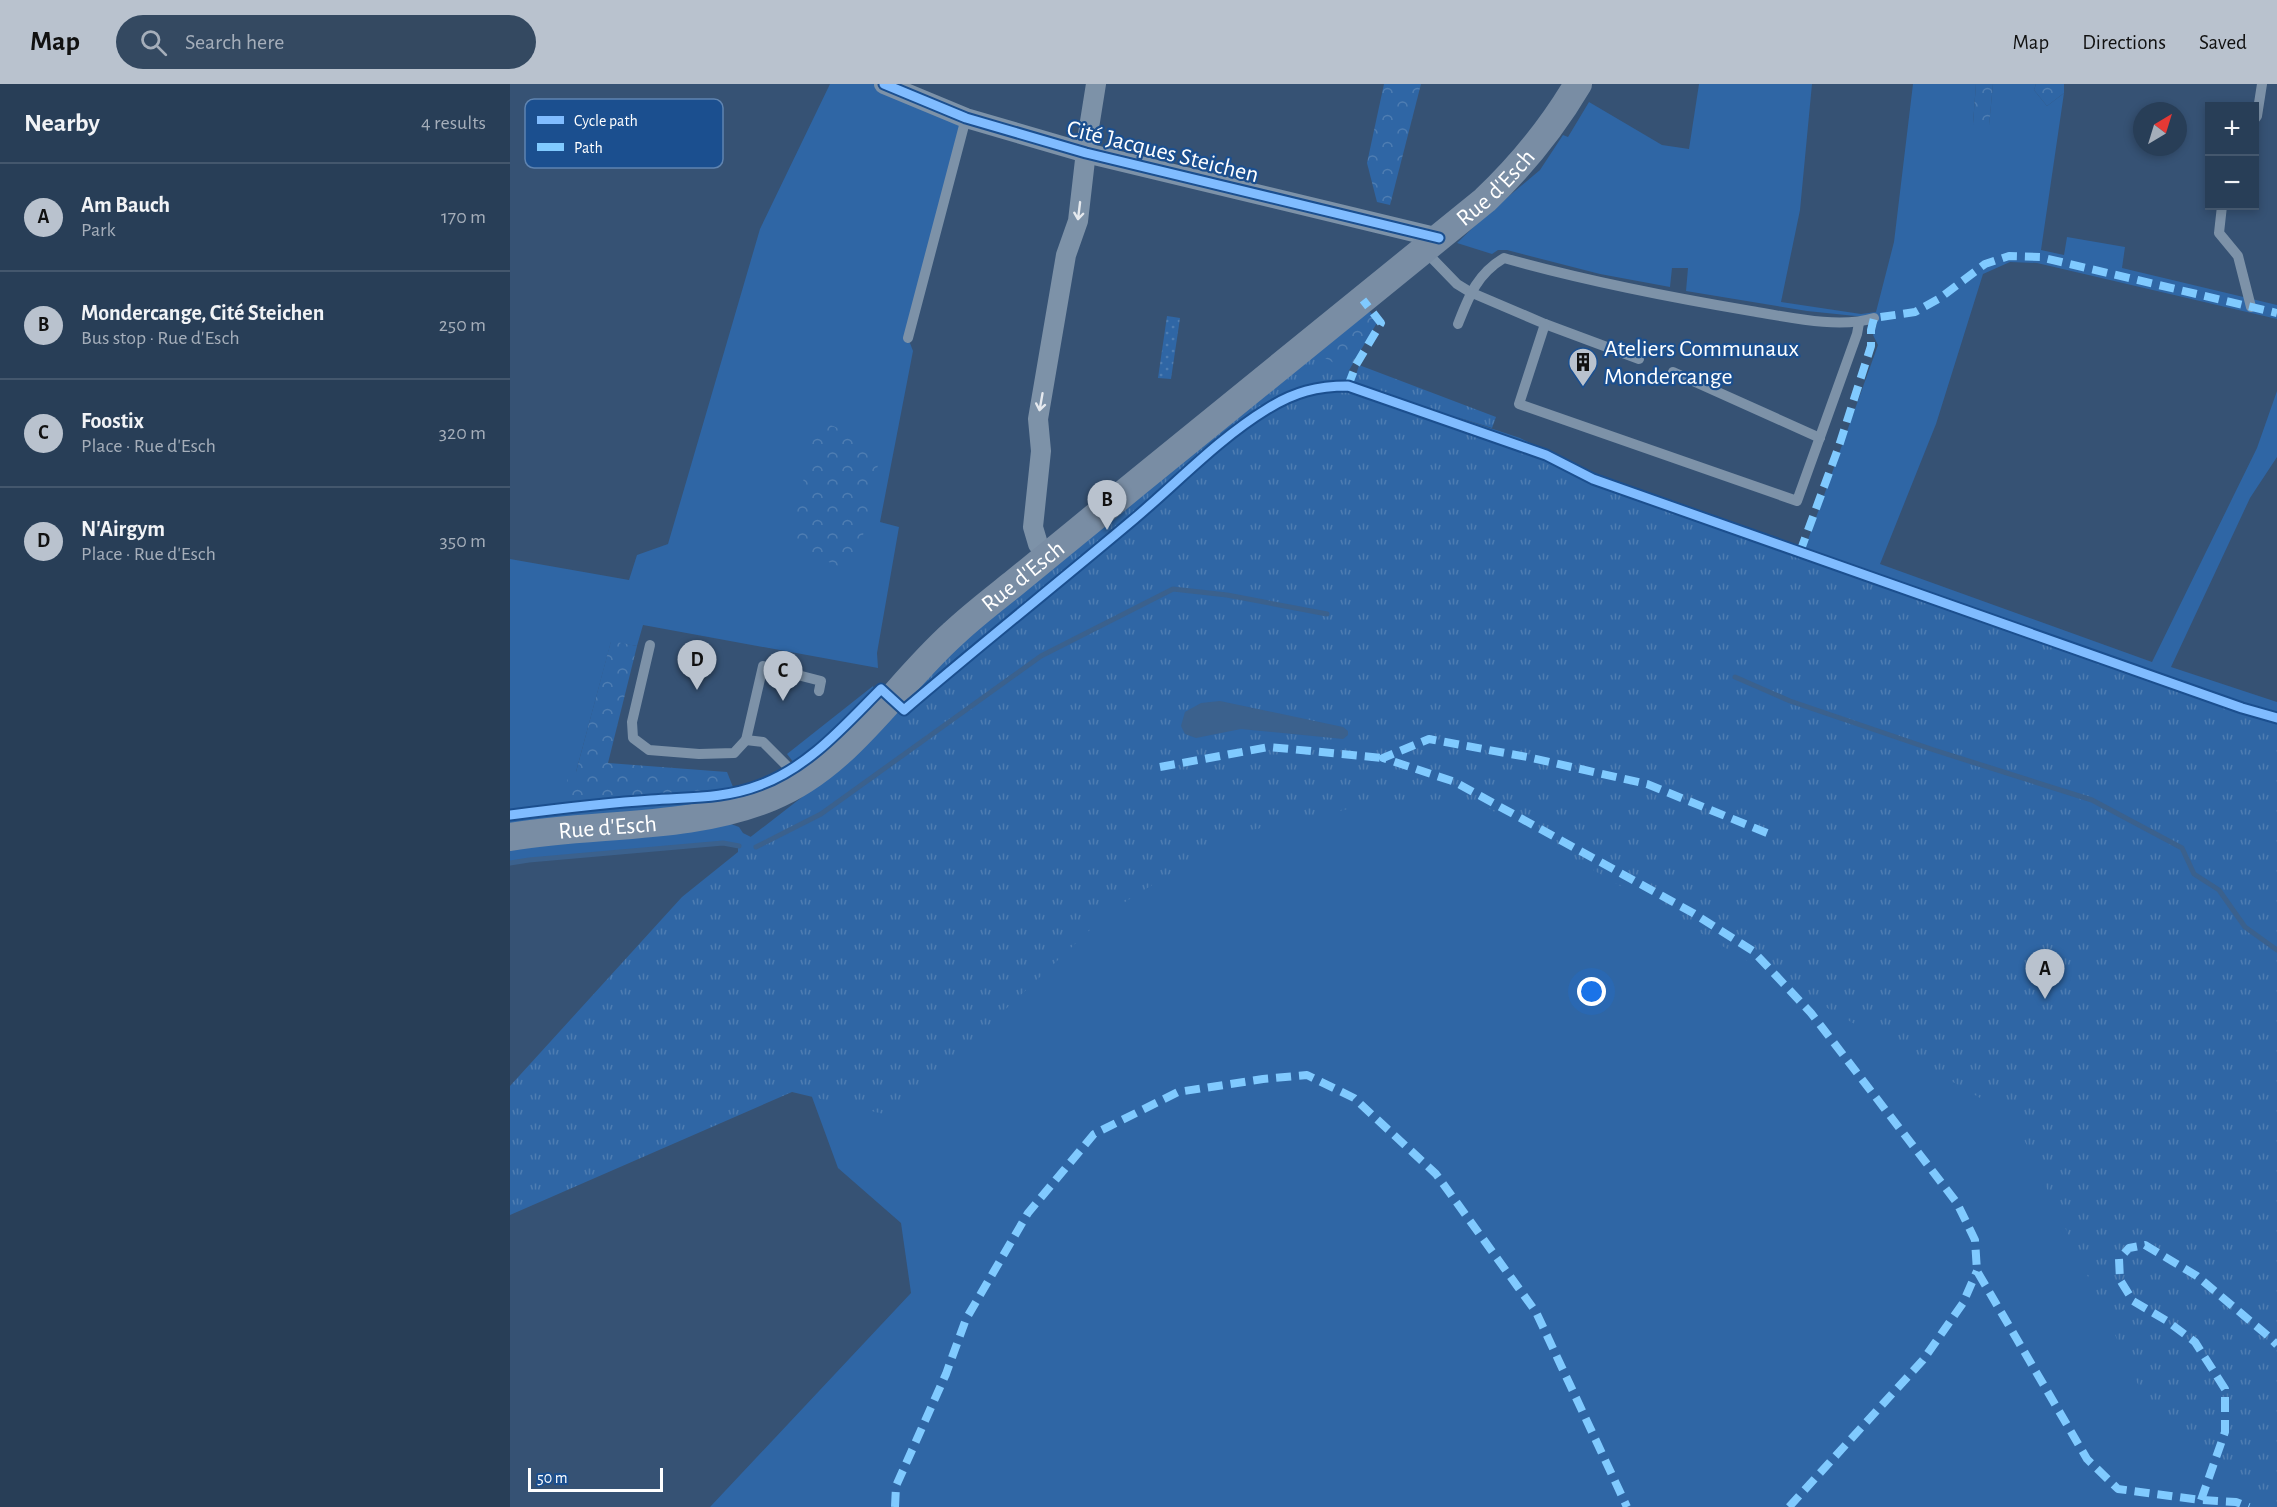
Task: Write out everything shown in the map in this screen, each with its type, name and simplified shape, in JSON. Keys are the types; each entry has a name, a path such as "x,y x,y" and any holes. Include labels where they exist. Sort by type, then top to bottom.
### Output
{"main road":[{"name":"Rue d'Esch","path":"510,837 707,815 742,808 773,797 803,781 870,722 953,634 1485,200 1516,171 1543,138 1578,84"}],"street":[{"name":"Cité Jacques Steichen","path":"884,84 966,118 1086,153 1432,244"},
{"name":"Cité Jacques Steichen","path":"1047,556 1038,544 1033,527 1041,451 1038,418 1066,255 1078,222 1096,84"}],"lane":[{"path":"2259,103 2262,84"},
{"path":"908,338 966,118"},
{"path":"2222,210 2219,233 2238,256 2251,307"},
{"path":"1432,244 1457,284 1470,292 1545,324 1639,359"},
{"path":"1458,324 1470,292 1491,266 1504,258 1549,270 1706,303 1779,315 1859,323 1874,318"},
{"path":"1545,324 1519,404 1797,501 1859,323"},
{"path":"1673,372 1820,438"},
{"path":"650,645 632,722 633,738 649,750 699,754 734,753 746,740 763,666 821,681 819,691"},
{"path":"746,740 763,742 803,781"}],"green space":[{"path":"830,84 884,84 966,118 908,338 913,351 880,522 899,527 877,653 878,668 643,625 637,646 611,642 576,772 653,794 705,793 707,815 739,827 743,833 753,838 1348,372 1448,414 1520,438 1595,474 1805,548 1878,345 1873,335 1877,324 1872,316 1807,311 1686,291 1688,268 1672,268 1670,287 1600,274 1507,250 1498,250 1492,254 1457,243 1540,170 1563,135 1568,137 1589,102 1662,145 1689,149 1699,84 1812,84 1800,210 1781,302 1861,314 1876,312 1894,242 1913,84 1976,84 1973,124 1989,125 1993,84 2036,84 2034,90 2047,106 2064,93 2041,250 2064,255 2067,237 2125,247 2122,268 2277,305 2277,319 2037,263 2010,262 1983,274 1936,424 1880,564 2152,662 2257,448 2277,391 2277,457 2250,498 2171,667 2277,702 2277,729 1762,745 738,852 738,846 723,843 510,863 510,559 629,580 637,555 668,544 760,229"},
{"path":"1384,84 1421,84 1390,205 1377,202 1367,163"},
{"path":"1976,84 1993,84 1989,126 1981,129 1973,124"},
{"path":"2036,84 2064,84 2064,93 2047,106 2034,90"},
{"path":"1370,312 1378,321 1348,372 1281,380 1361,314"},
{"path":"1167,316 1180,318 1171,379 1158,378"},
{"path":"1314,352 1356,375 1359,365 1496,417 1492,428 1457,417 1546,455 1593,479 2242,708 2277,718 2277,1507 2262,1507 2150,1410 2014,1118 1476,801 1371,804 1234,834 1109,912 892,1116 792,1092 510,1215 510,1086 682,897 738,852 739,846 806,794 959,641"},
{"path":"823,422 868,440 879,460 858,559 845,569 810,554 791,533 816,427"},
{"path":"611,641 637,646 608,763 727,772 733,787 705,793 578,799 567,792 567,777 576,772"},
{"path":"873,686 874,690 838,728 794,763 787,754"},
{"path":"1449,732 2015,1088 2277,1507 710,1507 911,1293 901,1223 838,1168 812,1097 816,1006"}],"shaded area":[{"path":"1220,701 1343,727 1348,731 1348,735 1343,739 1241,729 1196,738 1185,734 1181,726 1185,712 1201,703"}],"waterway":[{"path":"756,847 821,814 1041,656 1173,589 1227,595 1327,614"},
{"path":"1735,677 1790,701 2092,800 2182,848 2194,874 2219,890 2245,927 2277,950"},
{"path":"510,863 723,843 739,846"}],"marked path":[{"path":"1800,552 1839,446 1871,346 1874,318 1915,312 1940,298 1985,264 2009,256 2040,257 2277,313"},
{"path":"1348,386 1356,365 1381,323 1363,300"},
{"path":"1767,833 1647,784 1527,757 1429,739 1383,758 1455,782 1693,913 1753,951 1811,1013 1957,1203 1975,1240 1977,1271 2087,1459 2118,1489 2201,1500 2236,1502 2249,1507"},
{"path":"1160,767 1269,747 1383,758"},
{"path":"895,1507 896,1486 946,1374 966,1319 1028,1213 1094,1134 1178,1092 1307,1075 1354,1098 1436,1174 1536,1312 1627,1507"},
{"path":"2201,1500 2225,1432 2225,1389 2195,1342 2167,1321 2133,1301 2120,1280 2119,1259 2129,1248 2145,1245 2197,1276 2277,1345"},
{"path":"1789,1507 1923,1360 1963,1303 1977,1271"}],"cycle path":[{"path":"884,84 966,118 1086,153 1439,238"},
{"path":"510,815 616,803 706,797 746,790 778,777 825,744 881,689 904,710 1134,519 1215,447 1249,421 1296,394 1337,386 1348,386 1546,455 1593,479 2242,708 2277,718"}],"place":[{"name":"Ateliers Communaux Mondercange","path":"1583,388"},
{"name":"Mondercange, Cité Steichen","path":"1107,530"},
{"name":"N'Airgym","path":"697,690"},
{"name":"Foostix","path":"783,701"},
{"name":"Am Bauch","path":"2045,999"}]}
